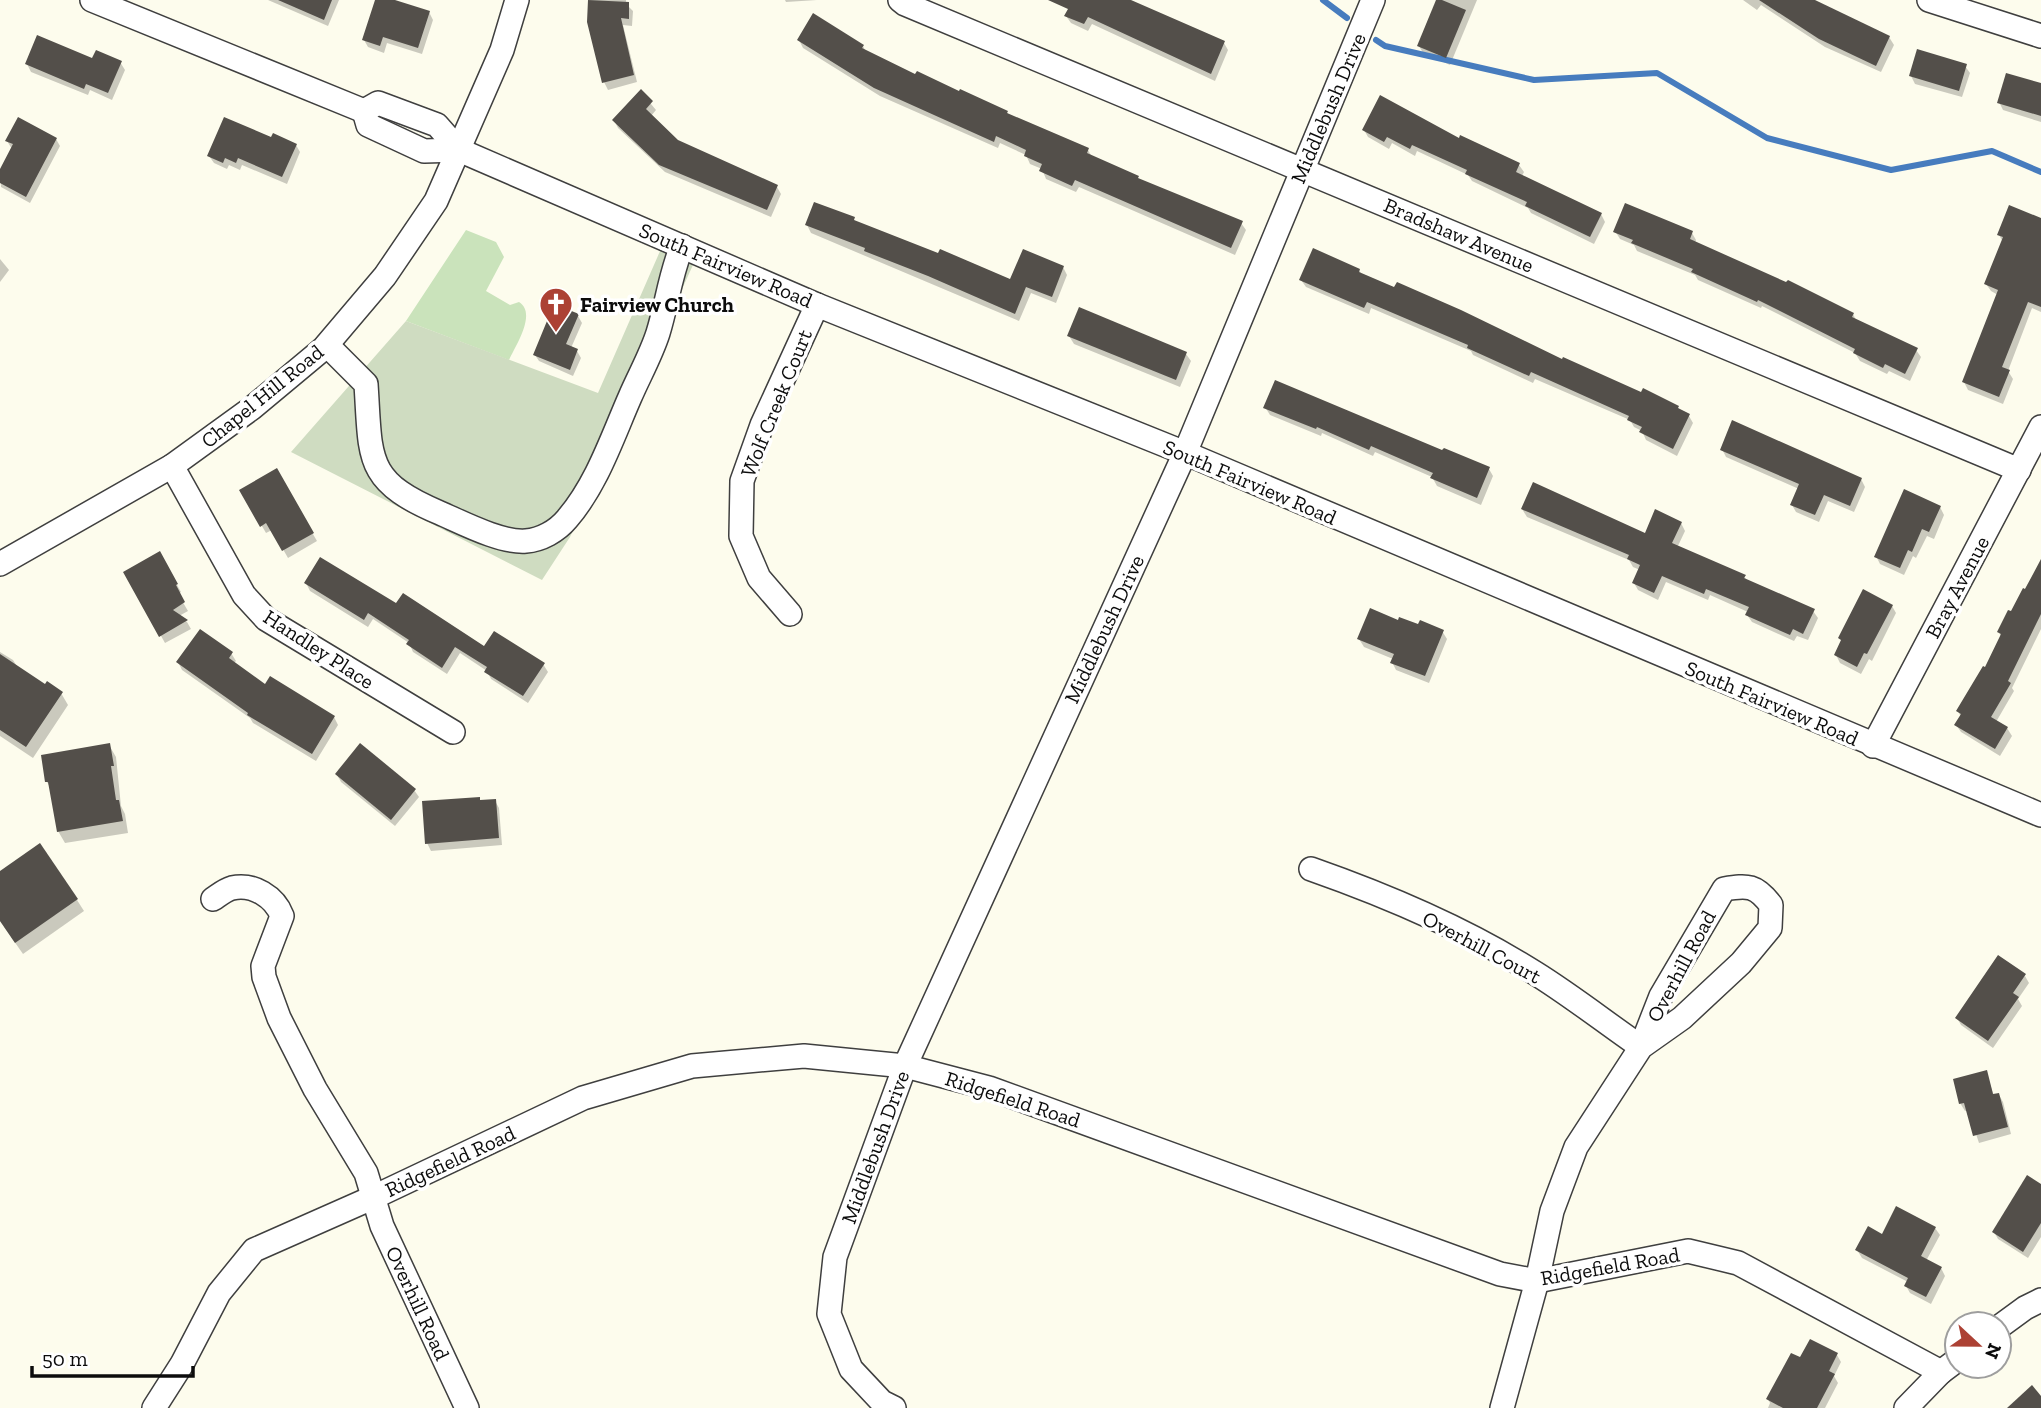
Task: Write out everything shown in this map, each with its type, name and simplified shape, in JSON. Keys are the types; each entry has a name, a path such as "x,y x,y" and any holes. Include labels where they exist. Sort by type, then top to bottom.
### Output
{"street":[{"path":"92,0 364,111 368,125 424,151 459,150"},
{"name":"Chapel Hill Road","path":"0,564 172,466 252,408 327,345 385,276 436,201 502,50 517,0"},
{"name":"Bradshaw Avenue","path":"900,0 2019,470"},
{"name":"Middlebush Drive","path":"894,1408 883,1402 851,1369 829,1314 835,1257 905,1066 1185,453 1373,0"},
{"path":"1929,0 2041,36"},
{"name":"South Fairview Road","path":"459,150 817,305 1185,453 2041,815"},
{"path":"327,345 366,384 371,454 389,484 418,503 464,523 509,540 527,541 551,534 566,521 589,489 658,334 666,295 682,246"},
{"name":"Wolf Creek Court","path":"790,614 759,578 741,536 742,481 762,425 817,305"},
{"name":"Bray Avenue","path":"1873,746 2041,427"},
{"name":"Handley Place","path":"172,466 244,595 266,619 453,732"},
{"name":"Overhill Court","path":"1311,869 1356,884 1467,934 1535,973 1641,1047"},
{"name":"Overhill Road","path":"213,899 229,889 242,886 277,903 282,916 263,966 264,977 279,1018 315,1089 366,1172 382,1226 467,1408"},
{"name":"Overhill Road","path":"1502,1408 1537,1281 1552,1211 1576,1147 1641,1047 1661,996 1724,889 1744,886 1760,892 1771,905 1770,928 1741,963 1692,1009 1641,1047"},
{"name":"Ridgefield Road","path":"154,1408 182,1364 219,1293 254,1250 374,1197 583,1098 692,1066 804,1056 905,1066 989,1088 1500,1274 1537,1281 1688,1251 1738,1263 1943,1363"},
{"path":"2013,1317 2041,1300"},
{"path":"1906,1408 1943,1372"}],"green space":[{"path":"466,230 496,242 504,257 486,291 510,305 519,302 524,307 526,321 509,360 406,321"},
{"path":"664,242 697,256 570,537 542,580 291,452 406,321 598,393"}],"building":[{"path":"278,0 332,0 324,20"},
{"path":"375,0 395,0 430,11 418,48 383,37 380,46 362,40"},
{"path":"588,0 629,2 629,19 621,18 634,75 602,83 587,22"},
{"path":"1048,0 1131,0 1225,41 1211,74 1088,17 1084,24 1064,16 1068,9"},
{"path":"1436,0 1466,10 1446,58 1417,46"},
{"path":"1759,0 1815,0 1890,36 1876,66 1819,39"},
{"path":"813,13 864,45 862,48 915,74 917,71 959,91 960,89 1008,111 1007,113 1089,148 1087,153 1139,176 1138,178 1243,221 1231,248 1075,180 1072,186 1039,171 1042,164 1024,156 1026,150 996,136 994,142 874,88 797,40"},
{"path":"37,35 92,58 96,50 122,61 108,93 86,84 84,89 25,64"},
{"path":"1917,49 1967,64 1959,91 1909,76"},
{"path":"2006,73 2041,83 2041,116 1997,103"},
{"path":"641,89 653,101 646,109 678,140 778,185 767,210 659,165 612,120"},
{"path":"1380,95 1459,138 1460,135 1520,163 1516,172 1602,213 1590,237 1525,206 1527,202 1465,174 1467,170 1412,145 1410,149 1387,137 1384,142 1362,130"},
{"path":"18,117 57,138 26,197 0,183 0,169 13,144 5,141"},
{"path":"224,117 271,137 273,133 297,144 282,177 238,158 236,163 225,158 223,163 207,156"},
{"path":"814,202 938,253 940,249 1010,279 1023,249 1064,266 1052,297 1026,287 1015,314 864,251 865,248 805,225"},
{"path":"1625,203 1693,231 1690,239 1786,282 1788,280 1854,313 1852,317 1918,348 1905,374 1885,364 1883,368 1853,353 1855,349 1758,300 1757,302 1691,272 1693,269 1631,243 1633,240 1613,232"},
{"path":"2009,205 2041,218 2041,307 2028,302 2002,367 2010,370 1999,397 1962,382 1998,290 1984,284 2003,237 1997,235"},
{"path":"1313,248 1360,269 1359,272 1394,287 1397,282 1562,359 1563,357 1641,392 1643,388 1679,406 1678,408 1690,414 1673,449 1639,432 1642,427 1627,420 1629,416 1531,372 1529,376 1467,348 1468,345 1367,302 1364,308 1299,280"},
{"name":"Fairview Church","path":"554,304 579,314 566,344 578,349 570,370 533,355"},
{"path":"1079,307 1187,352 1176,380 1067,336"},
{"path":"1275,380 1442,450 1444,448 1490,467 1477,498 1430,478 1433,473 1371,446 1369,450 1317,427 1316,429 1263,408"},
{"path":"1732,420 1862,478 1850,506 1824,495 1815,515 1790,505 1799,484 1720,450"},
{"path":"277,468 314,533 282,551 266,523 260,527 239,490"},
{"path":"1533,482 1645,533 1655,509 1682,522 1672,543 1815,609 1803,634 1793,629 1790,635 1745,615 1749,607 1706,589 1704,594 1662,576 1654,593 1632,583 1640,565 1627,559 1629,555 1521,509"},
{"path":"1904,489 1941,506 1929,532 1922,529 1912,552 1908,550 1900,568 1874,557"},
{"path":"160,551 185,602 173,610 188,620 159,637 123,572"},
{"path":"320,557 396,603 403,593 484,646 494,631 545,663 523,696 484,672 487,667 455,647 442,668 406,644 409,640 368,613 364,620 304,583"},
{"path":"2041,559 2041,614 2008,681 2011,683 1991,717 2008,727 1995,749 1954,725 1961,714 1956,711 1983,666 1985,667 2001,634 1997,632 2008,610 2011,611"},
{"path":"1863,589 1893,605 1867,654 1864,653 1857,667 1834,655 1841,640 1838,638"},
{"path":"1370,608 1398,620 1399,617 1418,624 1420,620 1444,630 1425,676 1390,663 1394,654 1357,639"},
{"path":"200,629 233,652 229,658 265,684 270,676 335,716 312,754 247,715 248,713 176,662"},
{"path":"0,654 45,684 47,681 63,692 26,747 0,730"},
{"path":"110,743 116,800 119,800 123,821 57,832 41,755"},
{"path":"360,743 416,789 391,820 335,774"},
{"path":"480,797 480,800 496,799 499,838 425,844 422,801"},
{"path":"40,843 78,899 15,943 0,921 0,871"},
{"path":"1998,955 2026,974 2013,993 2019,997 1988,1041 1955,1018"},
{"path":"1987,1070 1993,1094 1999,1093 2008,1127 1973,1136 1964,1103 1959,1104 1953,1079"},
{"path":"2027,1175 2041,1184 2041,1223 2023,1252 1992,1232"},
{"path":"1896,1206 1936,1227 1921,1256 1942,1267 1926,1297 1904,1286 1908,1278 1855,1250 1868,1226 1882,1234"},
{"path":"1810,1339 1838,1353 1829,1371 1835,1374 1817,1408 1783,1408 1766,1399 1791,1353 1800,1357"},
{"path":"2032,1385 2041,1396 2041,1408 2007,1408"}],"waterway":[{"path":"1323,0 1347,18"},
{"path":"1376,40 1385,46 1534,80 1657,73 1767,138 1891,170 1992,151 2041,172"}],"place":[{"name":"Fairview Church","path":"556,334"}]}
